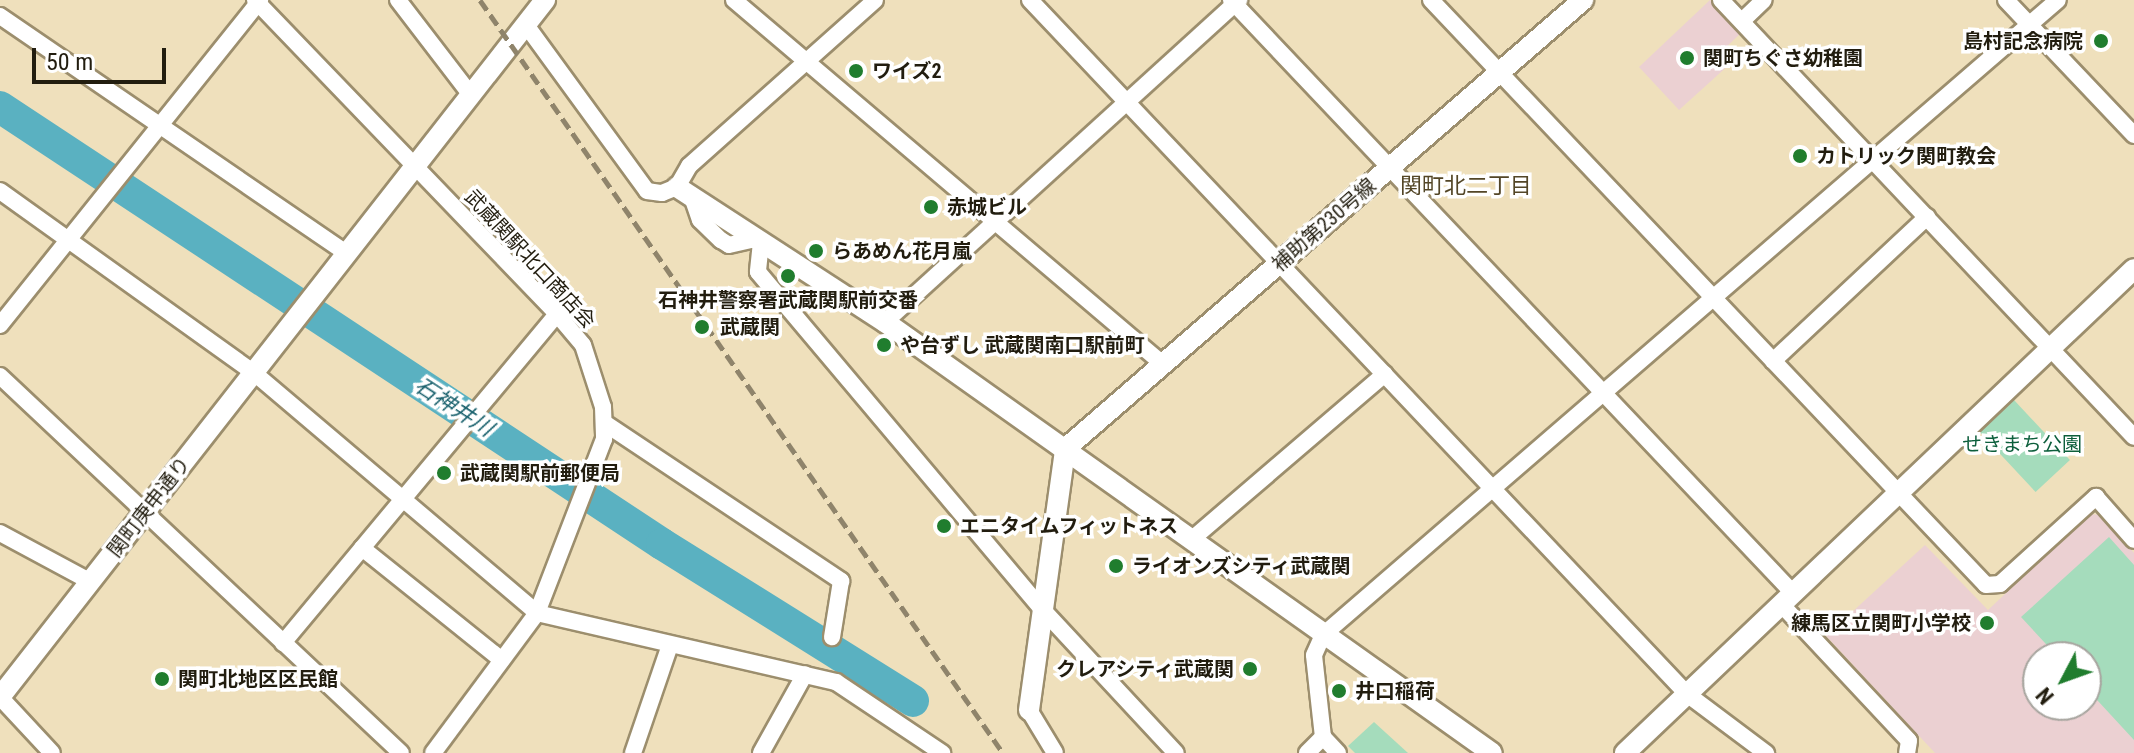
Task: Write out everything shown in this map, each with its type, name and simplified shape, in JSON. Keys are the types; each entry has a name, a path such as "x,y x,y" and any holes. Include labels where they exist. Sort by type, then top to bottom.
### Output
{"street":[{"path":"398,0 470,94"},
{"path":"0,16 346,253 545,0"},
{"path":"734,0 1164,365"},
{"path":"684,192 689,166 875,0"},
{"path":"1030,0 1687,694 1766,753"},
{"path":"1431,0 1986,585 2000,584 2096,497 2134,540"},
{"name":"補助第230号線","path":"1065,449 1583,0"},
{"path":"1721,0 2134,437"},
{"path":"1742,21 1764,0"},
{"path":"2006,0 2134,135"},
{"path":"1338,753 1323,737 1314,655 1323,635 2058,0"},
{"path":"0,325 258,1"},
{"name":"武蔵関駅北口商店会","path":"258,1 557,314 593,367 606,424"},
{"path":"885,322 1235,1 1388,169 1603,393 1909,741 1907,753"},
{"path":"526,25 647,191 684,192 758,240 775,246 1492,753"},
{"path":"0,191 253,372 537,613 836,682 942,753"},
{"path":"1773,361 1927,217"},
{"path":"758,240 758,272 1043,610 1176,753"},
{"name":"関町庚申通り","path":"0,697 346,253"},
{"path":"1625,753 2134,269"},
{"path":"283,643 557,314"},
{"path":"1191,540 1385,374"},
{"path":"0,376 401,753"},
{"path":"433,753 537,613 588,482 606,424 841,581 832,637"},
{"path":"1055,753 1029,710 1065,449"},
{"path":"0,533 91,582"},
{"path":"362,548 502,660"},
{"path":"633,753 670,645"},
{"path":"761,753 805,674"},
{"path":"0,697 52,753"},
{"path":"1307,753 1323,737"}],"shaded area":[{"name":"関町ちぐさ幼稚園","path":"1710,0 1741,33 1721,52 1731,63 1679,110 1639,67"},
{"name":"練馬区立関町小学校","path":"2090,514 2100,515 2134,553 2134,753 1935,753 1826,636 1925,545 1988,610"}],"green space":[{"name":"せきまち公園","path":"2014,400 2070,460 2036,492 1980,432"},
{"path":"2109,537 2134,565 2134,740 2102,705 2102,641 2043,641 2021,617"},
{"path":"1374,722 1408,753 1355,753 1348,746"}],"waterway":[{"name":"石神井川","path":"0,107 662,544 913,701"}],"railway":[{"path":"480,0 1003,753"}],"place":[{"name":"島村記念病院","path":"2101,41"},
{"name":"関町ちぐさ幼稚園","path":"1687,58"},
{"name":"ワイズ2","path":"856,71"},
{"name":"カトリック関町教会","path":"1800,156"},
{"name":"赤城ビル","path":"931,207"},
{"name":"らあめん花月嵐","path":"816,251"},
{"name":"石神井警察署武蔵関駅前交番","path":"788,276"},
{"name":"武蔵関","path":"702,327"},
{"name":"や台ずし 武蔵関南口駅前町","path":"884,345"},
{"name":"武蔵関駅前郵便局","path":"444,473"},
{"name":"エニタイムフィットネス","path":"944,526"},
{"name":"ライオンズシティ武蔵関","path":"1116,566"},
{"name":"練馬区立関町小学校","path":"1987,623"},
{"name":"クレアシティ武蔵関","path":"1250,669"},
{"name":"関町北地区区民館","path":"162,679"},
{"name":"井口稲荷","path":"1339,691"}],"district":[{"name":"関町北二丁目","path":"1466,186"}]}
